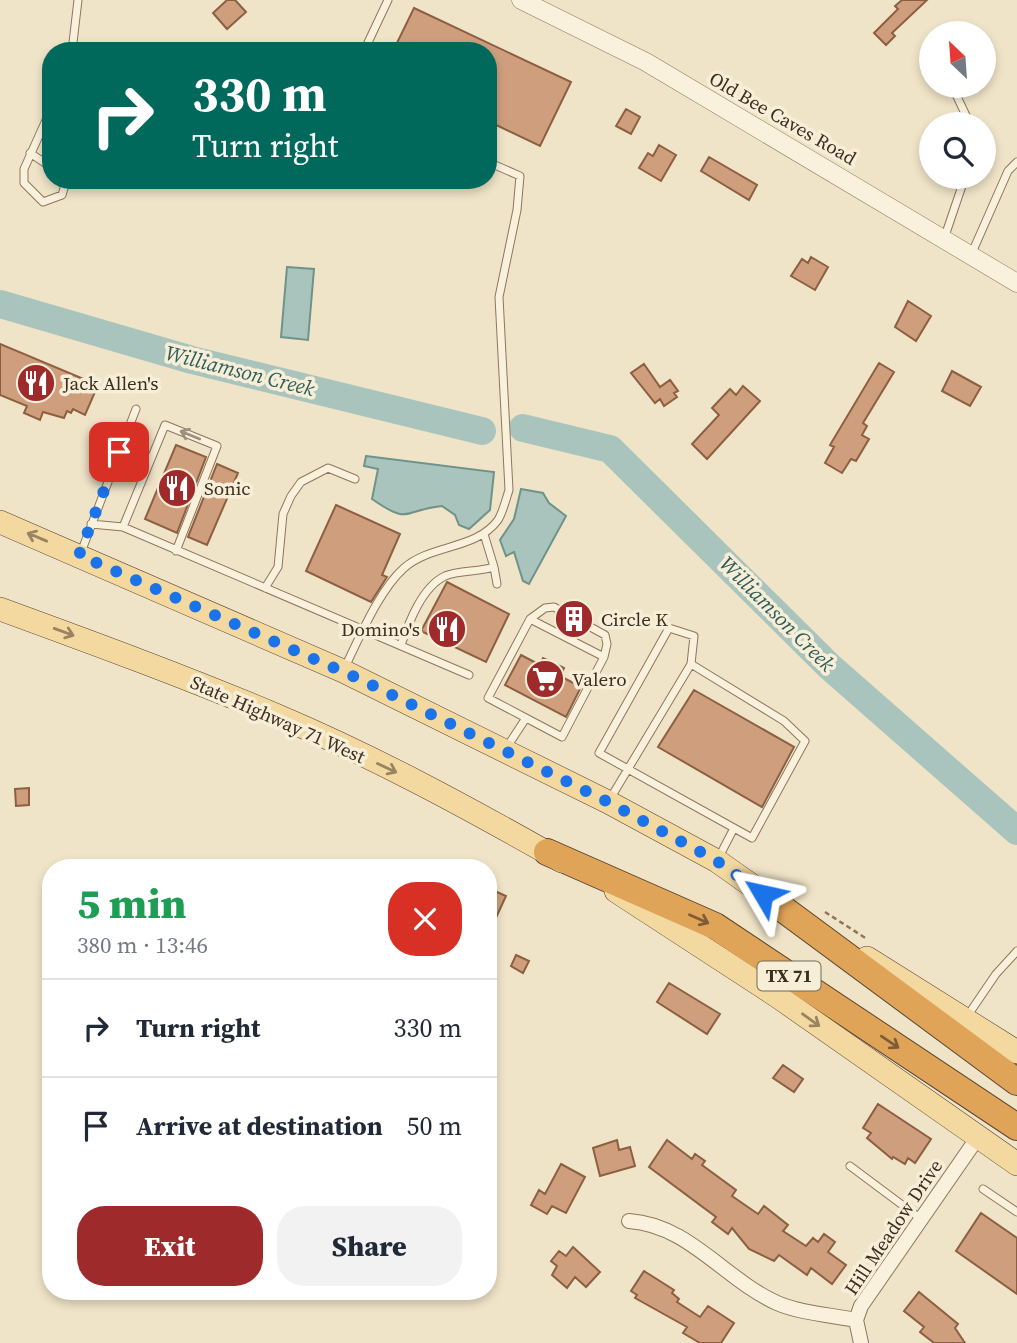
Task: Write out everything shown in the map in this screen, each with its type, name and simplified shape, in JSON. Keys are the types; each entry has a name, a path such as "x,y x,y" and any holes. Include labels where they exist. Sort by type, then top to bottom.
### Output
{"highway":[{"name":"TX 71","path":"547,852 715,926 1017,1128"},
{"name":"TX 71","path":"763,894 1017,1082"}],"main road":[{"name":"TX 71","path":"0,522 343,671 608,802 717,861 763,894 1017,1052"},
{"name":"State Highway 71 West","path":"0,609 128,655 280,717 407,778 547,852 614,890 777,996 1017,1164"}],"street":[{"name":"Old Bee Caves Road","path":"521,0 646,62 1017,283"},
{"name":"Hill Meadow Drive","path":"861,1343 856,1320 861,1306 978,1137"},
{"path":"629,1221 665,1227 750,1288 779,1304 856,1320"}],"lane":[{"path":"73,42 78,0"},
{"path":"368,42 388,0"},
{"path":"42,128 24,169 24,183 35,197 43,202 55,200 62,195 64,189"},
{"path":"30,153 42,161"},
{"path":"971,256 1008,171 1017,162"},
{"path":"343,671 365,628 403,568 427,553 484,534 499,519 509,490 499,297 517,210 520,176 497,166"},
{"path":"944,240 961,189"},
{"path":"79,555 136,409"},
{"path":"122,527 165,425 217,446 176,551"},
{"path":"265,588 278,567 283,514 301,482 328,468 355,479"},
{"path":"91,524 122,527 365,628 469,676"},
{"path":"484,534 498,584"},
{"path":"401,645 409,622 429,590 445,576 494,567"},
{"path":"554,607 606,635 604,657 562,737 488,698 530,619 545,608 554,607"},
{"path":"530,619 604,657"},
{"path":"608,802 627,769 691,664 694,636 669,628 599,753 627,769 752,838 805,741 784,720 691,664"},
{"path":"505,751 526,718"},
{"path":"717,861 734,828"},
{"path":"965,1018 996,974 1017,951"},
{"path":"850,1166 922,1219"},
{"path":"983,1189 1017,1212"}],"water":[{"path":"287,267 314,269 308,340 281,337"},
{"path":"366,456 494,472 490,510 469,529 459,525 455,515 442,506 407,514 394,512 372,499 378,469 364,466"},
{"path":"521,489 543,493 549,503 566,516 529,584 523,581 514,552 506,556 500,540 514,519"}],"building":[{"path":"227,0 235,0 246,12 227,29 213,13"},
{"path":"902,0 927,0 892,33 895,36 886,45 874,33 898,9 895,6"},
{"path":"414,8 486,42 397,42"},
{"path":"497,47 571,82 540,146 497,125"},
{"path":"626,109 640,117 631,134 616,126"},
{"path":"659,145 676,155 661,181 639,168 648,153 653,156"},
{"path":"709,157 757,185 749,200 701,171"},
{"path":"811,257 828,267 815,290 791,276 802,259 808,263"},
{"path":"908,301 931,316 916,341 895,327"},
{"path":"0,344 98,385 85,415 73,409 71,413 67,411 64,418 43,412 40,420 24,413 27,406 0,395"},
{"path":"879,363 894,372 863,423 867,426 862,435 869,439 856,461 851,459 842,473 825,463 834,447 830,445"},
{"path":"644,364 660,387 670,380 678,391 674,393 677,397 664,406 660,399 655,403 631,373"},
{"path":"952,371 981,387 970,406 942,391"},
{"path":"743,386 760,401 707,459 692,444 719,415 712,408 730,389 736,395"},
{"name":"Sonic","path":"176,445 206,457 177,533 145,519"},
{"path":"217,464 238,473 207,545 188,537"},
{"path":"336,505 400,534 382,575 387,577 371,602 306,571"},
{"path":"447,582 509,614 486,662 421,631"},
{"name":"Valero","path":"521,655 540,665 543,658 564,668 560,676 581,687 566,717 505,685"},
{"path":"694,690 794,747 762,807 658,747"},
{"path":"29,788 29,805 16,806 15,789"},
{"path":"497,892 506,896 497,916"},
{"path":"516,955 529,961 523,973 511,966"},
{"path":"669,983 720,1014 707,1034 657,1002"},
{"path":"783,1065 803,1079 794,1092 773,1078"},
{"path":"878,1104 931,1139 915,1163 908,1158 905,1164 893,1157 892,1159 867,1138 871,1133 863,1128"},
{"path":"617,1140 619,1150 630,1147 635,1166 600,1176 593,1148"},
{"path":"667,1140 692,1159 695,1154 705,1161 702,1165 736,1190 732,1196 758,1214 764,1206 788,1225 783,1231 806,1246 813,1238 818,1242 824,1234 835,1242 828,1252 846,1265 832,1284 811,1268 807,1275 779,1255 774,1261 749,1249 732,1228 728,1234 712,1222 716,1217 649,1167"},
{"path":"561,1164 585,1177 566,1213 552,1206 547,1214 531,1205 539,1190 545,1194"},
{"path":"981,1213 1017,1238 1017,1294 956,1251"},
{"path":"573,1247 600,1272 586,1287 575,1277 567,1288 552,1275 557,1266 551,1261 559,1251 566,1256"},
{"path":"644,1271 674,1290 672,1293 679,1299 677,1302 700,1317 708,1306 734,1323 721,1343 700,1343 683,1333 687,1327 635,1298 637,1295 631,1291"},
{"path":"919,1292 958,1324 955,1328 965,1343 934,1343 920,1332 924,1327 904,1311"}],"waterway":[{"name":"Williamson Creek","path":"0,304 192,360 482,431"},
{"name":"Williamson Creek","path":"523,428 610,449 829,666 1017,831"}],"place":[{"name":"Jack Allen's","path":"36,383"},
{"name":"Sonic","path":"177,488"},
{"name":"Circle K","path":"574,619"},
{"name":"Domino's","path":"447,629"},
{"name":"Valero","path":"545,679"}],"route":[{"path":"119,452 79,555 366,682 608,802 717,861 763,894"}]}
